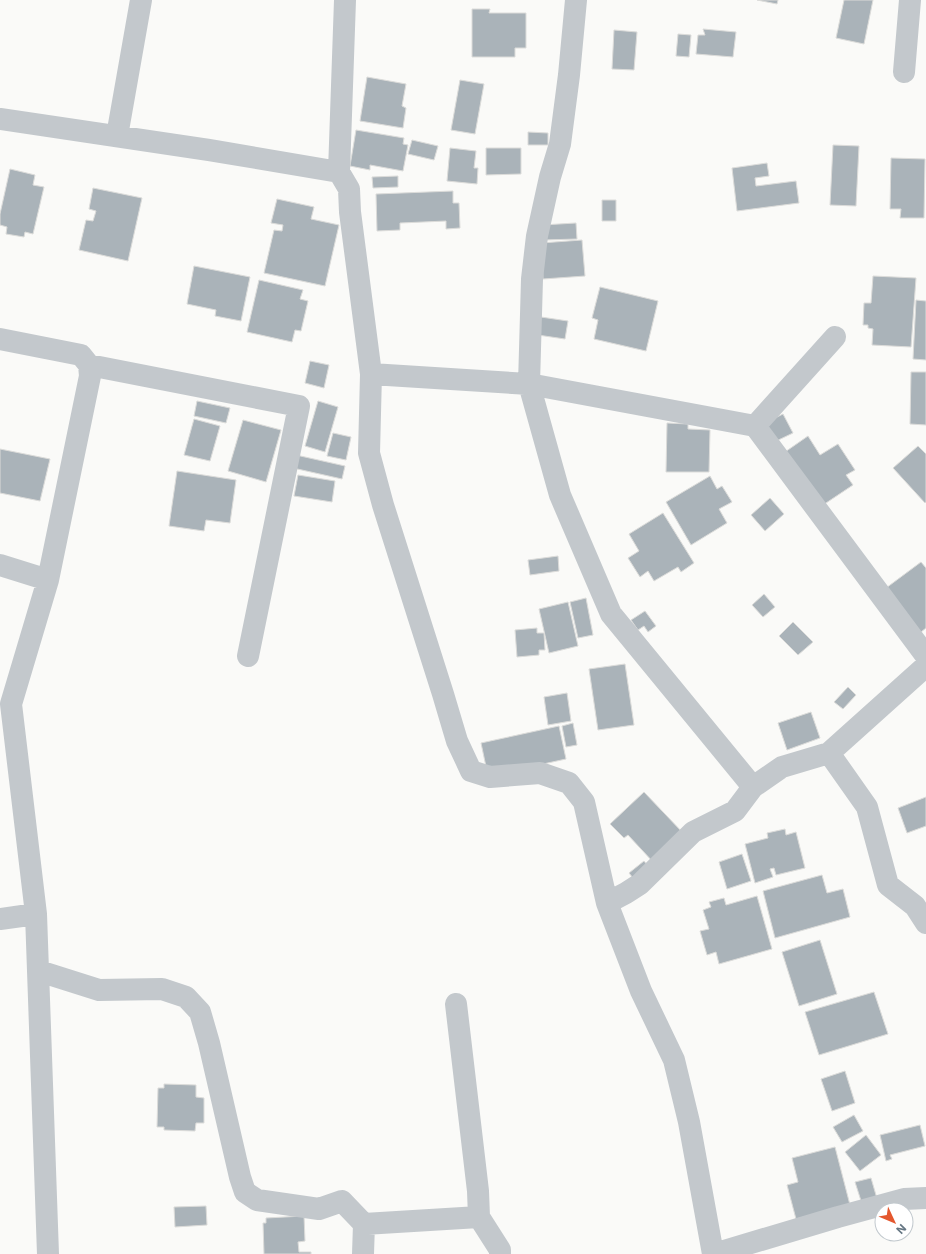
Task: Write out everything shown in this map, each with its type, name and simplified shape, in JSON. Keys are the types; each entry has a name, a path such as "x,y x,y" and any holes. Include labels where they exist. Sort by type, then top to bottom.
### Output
{"street":[{"path":"117,136 141,0"},
{"path":"345,0 339,172 349,189 350,212 371,374 369,453 383,505 462,753 471,771 490,777 540,773 569,783 584,802 607,903 641,991 674,1060 689,1122 714,1254 904,1198 926,1198"},
{"path":"576,0 569,75 560,144 548,184 537,236 532,279 529,384 560,495 611,614 753,787"},
{"path":"904,72 910,0"},
{"path":"1,123 117,136 339,172"},
{"path":"755,426 835,337"},
{"path":"0,339 80,356 89,364 299,406 248,656"},
{"path":"48,1254 36,914 11,704 48,580 90,376 89,364"},
{"path":"371,374 529,384 755,426 926,656"},
{"path":"0,565 48,580"},
{"path":"607,903 640,884 692,832 735,811 753,787 782,768 829,753 926,666"},
{"path":"829,753 867,807 888,885 915,906 926,923"},
{"path":"0,918 36,914"},
{"path":"39,971 99,990 162,989 186,998 200,1012 210,1043 240,1176 245,1192 257,1200 319,1209 342,1201 364,1224 363,1254"},
{"path":"456,1004 478,1191 479,1217 500,1250 500,1254"},
{"path":"364,1224 479,1217"}],"building":[{"path":"757,0 778,0 777,4"},
{"path":"844,0 873,0 864,44 836,38"},
{"path":"472,9 490,9 489,13 526,13 526,48 515,48 515,57 472,57"},
{"path":"703,29 736,32 733,57 696,54 698,35 705,35"},
{"path":"614,30 637,32 634,70 612,69"},
{"path":"678,34 691,35 689,57 676,56"},
{"path":"367,77 406,84 402,106 406,108 403,128 360,121"},
{"path":"460,80 484,84 475,134 451,130"},
{"path":"356,130 404,138 403,144 408,145 403,171 370,165 370,170 350,166"},
{"path":"528,132 548,133 548,145 528,145"},
{"path":"412,140 438,146 434,160 408,154"},
{"path":"833,145 859,146 856,206 830,205"},
{"path":"450,148 476,151 474,168 478,168 477,184 447,181"},
{"path":"486,148 521,148 521,174 486,175"},
{"path":"891,158 925,159 924,218 900,218 901,209 890,209"},
{"path":"767,163 769,176 755,178 756,186 796,181 799,203 737,211 732,168"},
{"path":"10,169 35,175 33,185 44,187 33,234 25,232 24,237 6,234 7,227 0,225 0,214"},
{"path":"398,176 398,187 373,188 372,177"},
{"path":"93,188 142,198 128,261 79,250 86,220 93,221 96,211 89,209"},
{"path":"453,191 453,203 459,203 460,228 446,229 446,221 400,223 400,230 377,231 376,194"},
{"path":"277,199 314,207 311,219 339,225 325,286 264,273 274,230 282,231 283,225 271,223"},
{"path":"602,200 616,200 616,221 602,221"},
{"path":"576,223 577,239 543,240 542,225"},
{"path":"582,240 585,276 543,279 541,243"},
{"path":"194,266 250,277 241,321 215,316 216,310 187,304"},
{"path":"873,276 916,278 911,347 872,345 873,329 868,328 868,325 863,325 864,303 871,303"},
{"path":"259,280 303,290 300,299 308,301 301,331 295,330 292,342 247,332"},
{"path":"600,287 658,301 646,351 594,339 598,320 592,318"},
{"path":"916,300 926,301 926,360 913,359"},
{"path":"534,316 568,321 565,339 531,334"},
{"path":"310,361 329,365 324,388 305,383"},
{"path":"911,372 926,372 926,425 910,424"},
{"path":"197,401 230,408 226,423 194,416"},
{"path":"318,401 338,407 325,452 305,446"},
{"path":"783,414 793,433 770,444 761,425"},
{"path":"194,419 220,426 210,461 184,455"},
{"path":"243,420 281,430 266,482 228,471"},
{"path":"667,423 688,424 688,429 710,430 709,472 666,472"},
{"path":"333,433 351,437 346,460 327,456"},
{"path":"808,436 820,455 838,444 855,470 846,475 853,485 820,507 785,452"},
{"path":"918,446 926,454 925,503 893,468"},
{"path":"0,449 50,459 40,501 0,493"},
{"path":"296,455 345,466 342,479 293,468"},
{"path":"177,471 236,480 230,523 206,520 204,531 169,526"},
{"path":"298,475 335,481 332,502 294,496"},
{"path":"710,476 717,489 722,486 732,502 719,509 727,523 691,545 666,502"},
{"path":"770,498 784,514 765,531 751,515"},
{"path":"663,513 694,563 681,572 678,567 654,581 648,571 640,577 628,558 639,551 629,534"},
{"path":"558,556 559,571 530,575 528,560"},
{"path":"921,562 926,568 926,628 921,632 882,591"},
{"path":"764,594 775,607 763,617 752,605"},
{"path":"586,598 593,635 578,638 570,602"},
{"path":"568,602 578,646 549,653 539,609"},
{"path":"645,611 656,626 648,632 644,626 638,630 631,620"},
{"path":"793,622 813,642 798,655 779,636"},
{"path":"537,628 537,633 544,633 545,650 539,650 539,655 517,657 515,630"},
{"path":"625,664 634,725 598,730 589,669"},
{"path":"848,687 856,695 843,709 834,702"},
{"path":"567,693 571,721 548,725 544,697"},
{"path":"811,712 820,738 787,750 778,723"},
{"path":"573,723 577,745 566,747 562,726"},
{"path":"559,726 566,759 488,776 481,743"},
{"path":"644,792 684,834 654,863 628,835 624,838 610,824"},
{"path":"926,797 926,826 907,833 898,808"},
{"path":"785,829 786,835 796,832 805,868 776,875 774,868 770,869 773,877 755,883 745,844 768,838 767,833"},
{"path":"742,854 751,881 727,889 719,862"},
{"path":"644,861 651,870 637,883 629,873"},
{"path":"822,875 827,893 843,889 850,917 775,938 763,891"},
{"path":"757,896 772,949 719,964 716,952 707,955 700,931 709,929 703,910 711,907 709,902 724,898 726,905"},
{"path":"820,940 837,994 799,1006 782,952"},
{"path":"874,992 888,1034 819,1055 805,1012"},
{"path":"845,1071 855,1103 832,1111 821,1079"},
{"path":"164,1084 196,1085 196,1097 204,1098 204,1123 196,1123 195,1131 164,1130 164,1127 157,1127 158,1088 164,1088"},
{"path":"854,1115 863,1131 842,1142 833,1127"},
{"path":"920,1125 925,1146 890,1155 892,1159 886,1161 880,1135"},
{"path":"866,1135 881,1155 860,1171 845,1152"},
{"path":"835,1147 850,1205 796,1219 787,1185 798,1182 792,1158"},
{"path":"871,1178 878,1202 874,1202 874,1203 863,1207 855,1182"},
{"path":"206,1206 207,1225 175,1227 174,1207"},
{"path":"304,1216 305,1241 298,1242 299,1252 311,1252 311,1254 264,1254 263,1223 266,1223 266,1218"}]}
